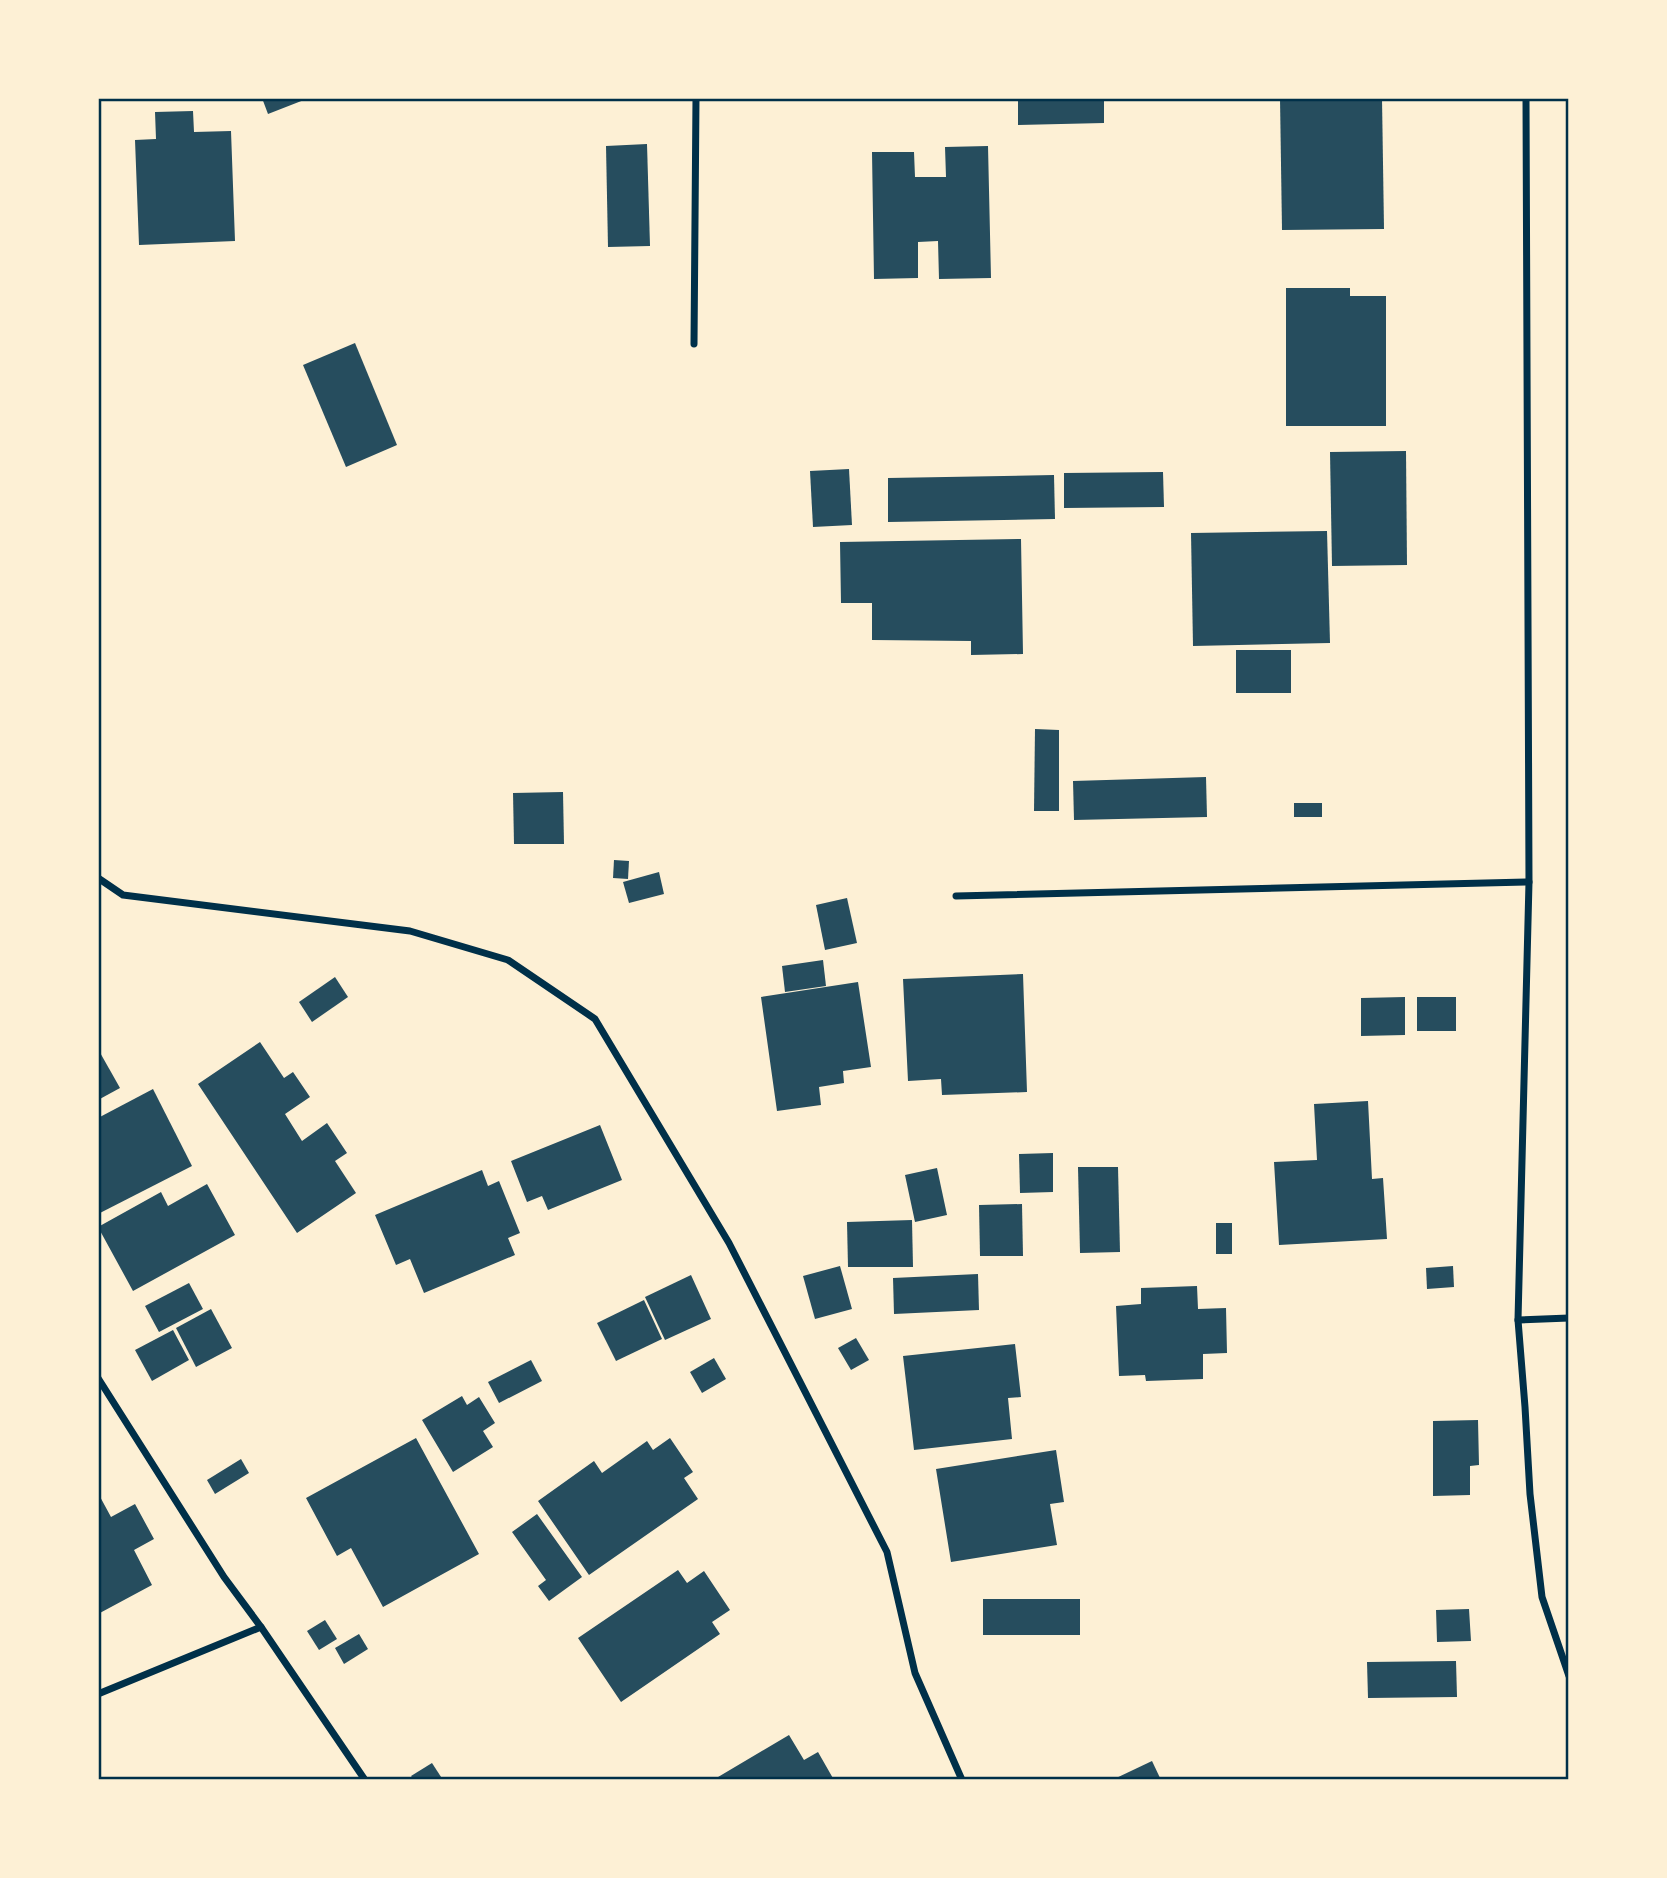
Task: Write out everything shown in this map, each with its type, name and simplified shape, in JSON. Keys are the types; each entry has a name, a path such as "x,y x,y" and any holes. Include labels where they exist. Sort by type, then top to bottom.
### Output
{"street":[{"path":"694,344 696,98"},
{"path":"1526,98 1529,882 1518,1320 1530,1494 1542,1597 1569,1676"},
{"path":"98,878 123,895 410,930 509,960 595,1019 729,1243 887,1552 915,1672 962,1780"},
{"path":"956,896 1529,882"},
{"path":"1518,1320 1569,1318"},
{"path":"98,1378 224,1577 365,1780"},
{"path":"98,1694 261,1627"}],"building":[{"path":"262,98 309,98 268,114"},
{"path":"1018,98 1104,98 1104,123 1018,125"},
{"path":"1280,98 1382,98 1384,229 1282,230"},
{"path":"193,111 194,132 231,131 235,241 139,245 135,140 156,139 155,112"},
{"path":"647,144 650,246 608,247 606,146"},
{"path":"988,146 991,278 939,279 938,241 918,242 918,278 874,279 872,152 914,152 915,177 946,177 945,147"},
{"path":"1286,288 1350,288 1350,296 1386,296 1386,426 1286,426"},
{"path":"355,343 397,445 346,467 303,365"},
{"path":"1406,451 1407,565 1332,566 1330,452"},
{"path":"849,469 852,525 813,527 810,471"},
{"path":"1163,472 1164,507 1064,508 1064,473"},
{"path":"1054,475 1055,519 888,522 888,478"},
{"path":"1327,531 1330,643 1193,646 1191,533"},
{"path":"1021,539 1023,654 971,655 971,641 872,640 872,603 841,603 840,542"},
{"path":"1236,650 1291,650 1291,693 1236,693"},
{"path":"1035,729 1059,730 1059,811 1034,811"},
{"path":"1206,777 1207,817 1074,820 1073,781"},
{"path":"563,792 564,844 514,844 513,793"},
{"path":"1294,803 1322,803 1322,817 1294,817"},
{"path":"614,860 629,861 628,879 613,878"},
{"path":"659,872 664,894 629,903 623,882"},
{"path":"847,898 857,943 825,950 816,905"},
{"path":"823,960 826,986 785,992 782,966"},
{"path":"1023,974 1027,1092 942,1095 941,1079 908,1081 903,979"},
{"path":"335,977 348,997 312,1022 299,1002"},
{"path":"858,982 871,1067 843,1071 844,1083 819,1087 821,1105 777,1111 761,997"},
{"path":"1405,997 1405,1035 1361,1036 1361,998"},
{"path":"1417,997 1456,997 1456,1031 1417,1031"},
{"path":"260,1042 284,1078 293,1072 310,1097 285,1114 302,1141 327,1123 347,1153 335,1161 356,1193 297,1233 198,1084"},
{"path":"98,1049 120,1088 98,1100"},
{"path":"153,1089 192,1166 98,1214 98,1118"},
{"path":"1368,1101 1372,1179 1383,1178 1387,1239 1279,1245 1274,1162 1317,1160 1314,1104"},
{"path":"600,1125 622,1180 548,1210 542,1196 527,1202 511,1161"},
{"path":"1053,1153 1053,1192 1020,1193 1019,1154"},
{"path":"1078,1167 1118,1167 1120,1252 1080,1253"},
{"path":"937,1168 947,1215 915,1222 905,1175"},
{"path":"482,1170 488,1186 499,1181 520,1233 508,1238 515,1255 424,1293 410,1259 396,1265 375,1215"},
{"path":"207,1184 235,1235 133,1291 98,1227 161,1192 168,1206"},
{"path":"1022,1204 1023,1256 980,1256 979,1205"},
{"path":"912,1220 913,1267 848,1267 847,1222"},
{"path":"1216,1223 1232,1223 1232,1254 1216,1254"},
{"path":"840,1266 852,1309 815,1319 803,1276"},
{"path":"1453,1266 1454,1287 1427,1289 1426,1268"},
{"path":"978,1274 979,1310 894,1314 893,1278"},
{"path":"691,1275 711,1319 665,1340 645,1297"},
{"path":"189,1283 203,1309 159,1332 145,1306"},
{"path":"1197,1286 1198,1309 1226,1308 1227,1353 1203,1354 1203,1379 1146,1381 1145,1375 1119,1376 1116,1306 1141,1304 1141,1288"},
{"path":"644,1300 662,1339 616,1361 597,1323"},
{"path":"211,1309 232,1348 196,1367 176,1328"},
{"path":"173,1330 189,1360 152,1381 135,1350"},
{"path":"856,1338 869,1360 851,1370 838,1348"},
{"path":"1015,1344 1021,1397 1008,1398 1012,1439 914,1450 903,1356"},
{"path":"714,1358 726,1379 702,1393 690,1372"},
{"path":"531,1360 542,1381 499,1403 488,1382"},
{"path":"462,1396 467,1405 479,1397 495,1423 483,1431 493,1447 453,1472 422,1420"},
{"path":"1478,1420 1479,1465 1470,1466 1470,1495 1433,1496 1433,1421"},
{"path":"416,1438 479,1554 383,1607 351,1548 337,1556 306,1498"},
{"path":"670,1438 693,1472 684,1478 698,1499 589,1575 538,1501 594,1461 602,1473 647,1441 653,1450"},
{"path":"1056,1450 1064,1502 1050,1504 1057,1545 951,1562 936,1469"},
{"path":"241,1459 249,1473 215,1494 207,1480"},
{"path":"98,1493 111,1517 135,1504 154,1539 134,1550 152,1585 98,1614"},
{"path":"537,1514 582,1577 549,1601 538,1586 546,1580 512,1532"},
{"path":"678,1570 687,1583 704,1571 730,1610 712,1622 720,1634 621,1702 578,1638"},
{"path":"983,1599 1080,1599 1080,1635 983,1635"},
{"path":"1469,1609 1471,1641 1437,1642 1436,1610"},
{"path":"325,1620 337,1639 319,1650 307,1631"},
{"path":"359,1634 368,1649 344,1664 335,1648"},
{"path":"1456,1661 1457,1697 1368,1698 1367,1662"},
{"path":"789,1735 804,1760 818,1752 834,1780 713,1780"},
{"path":"1152,1761 1161,1780 1112,1780"},
{"path":"432,1763 443,1780 414,1780 411,1776"}]}
